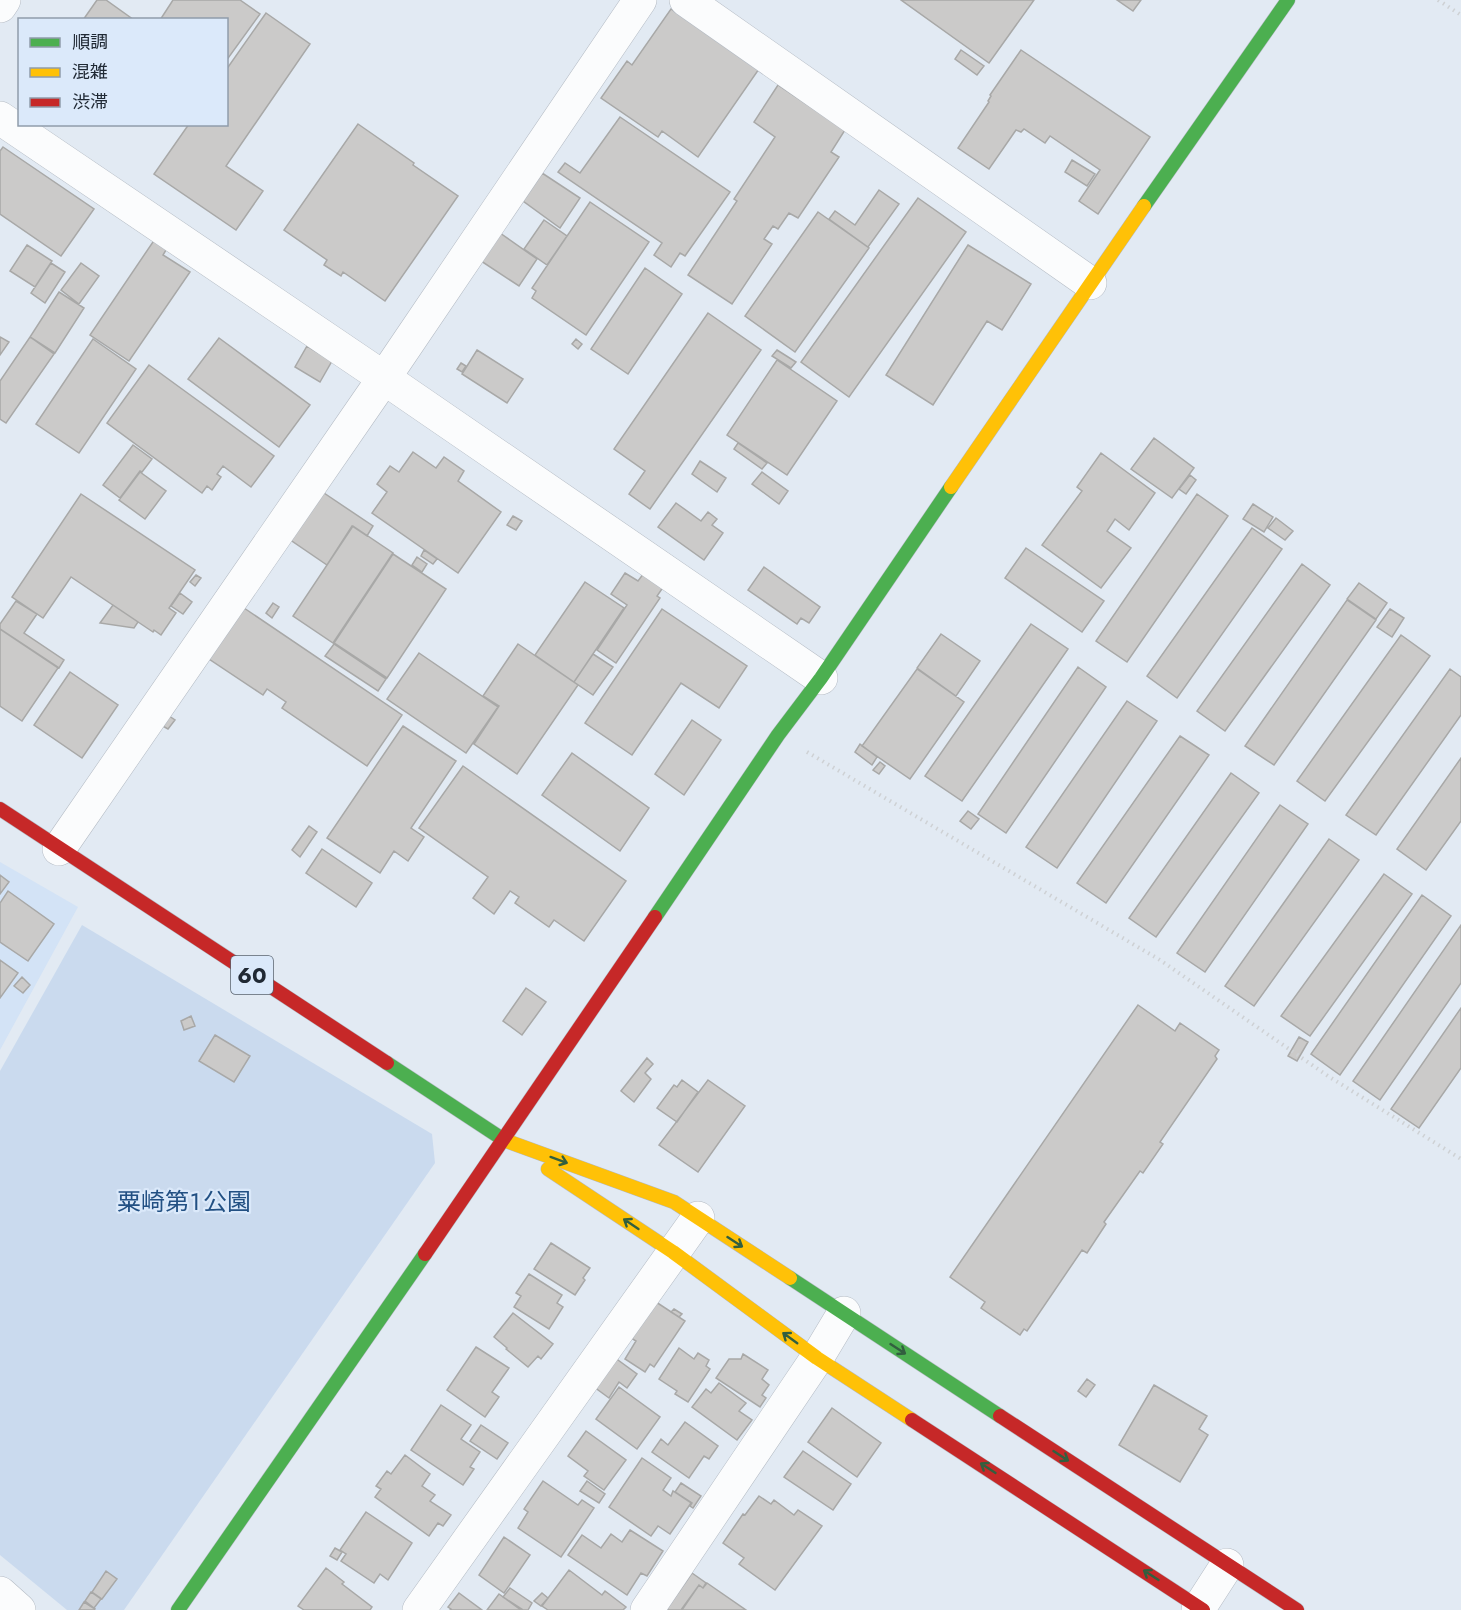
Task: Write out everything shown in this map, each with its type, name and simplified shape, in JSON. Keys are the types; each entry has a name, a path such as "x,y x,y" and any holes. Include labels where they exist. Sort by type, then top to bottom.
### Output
{"street":[{"path":"0,6 4,0"},
{"path":"59,849 384,378 640,0"},
{"path":"686,0 1090,283"},
{"path":"178,1610 504,1140 778,735 821,678 1090,283 1288,0"},
{"path":"0,118 821,678"},
{"name":"60","path":"0,809 504,1140"},
{"path":"504,1140 674,1202 1297,1610"},
{"path":"504,1140 673,1252 817,1358 1200,1609 1227,1565"},
{"path":"418,1610 698,1218"},
{"path":"646,1610 817,1358 844,1313"},
{"path":"0,1593 19,1610"}],"path":[{"path":"1438,0 1461,15"},
{"path":"778,735 1160,960 1328,1076 1461,1159"}],"shaded area":[{"path":"0,862 78,907 0,1050"}],"green space":[{"name":"粟崎第１公園","path":"82,925 432,1134 435,1163 124,1610 67,1610 0,1555 0,1071"}],"building":[{"path":"97,0 106,0 131,18 84,18"},
{"path":"173,0 240,0 260,14 228,58 228,18 161,18"},
{"path":"901,0 1034,0 989,63"},
{"path":"1117,0 1141,0 1133,11"},
{"path":"671,9 759,69 698,157 662,131 658,137 601,98 627,61 632,65"},
{"path":"266,13 310,44 226,166 263,191 236,230 154,174 188,126 228,126 228,67"},
{"path":"961,50 984,66 977,75 955,59"},
{"path":"1021,50 1150,137 1098,214 1079,201 1100,170 1050,136 1045,143 1024,129 1021,132 1016,130 989,169 958,148"},
{"path":"778,85 845,130 831,152 839,157 798,218 789,213 778,229 773,226 764,239 772,244 732,304 688,275 737,201 734,199 775,137 754,122"},
{"path":"620,117 730,192 685,256 680,253 671,267 654,255 662,243 558,172 565,163 580,173"},
{"path":"358,124 458,196 385,301 343,272 341,276 324,265 327,260 284,230"},
{"path":"3,147 94,209 61,256 0,214 0,151"},
{"path":"1072,160 1095,174 1087,186 1065,172"},
{"path":"542,173 580,198 560,228 523,201"},
{"path":"879,190 899,204 868,247 829,219 835,211 855,225"},
{"path":"918,198 966,232 849,397 801,362"},
{"path":"590,202 649,242 586,335 532,298 536,291 532,288"},
{"path":"818,212 869,248 795,352 745,316"},
{"path":"544,220 567,236 547,265 524,249"},
{"path":"500,233 537,259 519,286 481,261"},
{"path":"157,236 169,245 163,255 190,272 129,361 90,335"},
{"path":"27,245 52,261 35,287 10,271"},
{"path":"968,245 1031,284 1002,330 987,321 933,405 886,375"},
{"path":"51,263 65,272 45,303 31,293"},
{"path":"81,263 99,276 79,304 61,290"},
{"path":"645,268 682,294 628,374 591,349"},
{"path":"59,292 84,308 55,353 30,337"},
{"path":"708,313 761,350 650,509 629,494 645,471 614,449"},
{"path":"0,337 9,342 0,355"},
{"path":"30,337 54,354 6,423 0,419 0,381"},
{"path":"219,338 310,405 279,447 188,379"},
{"path":"93,339 136,369 79,453 36,424"},
{"path":"576,339 582,344 578,349 572,344"},
{"path":"307,346 332,361 320,382 295,367"},
{"path":"477,350 523,379 507,403 462,374"},
{"path":"777,350 796,362 791,368 772,356"},
{"path":"777,360 837,401 787,475 727,435"},
{"path":"461,363 466,366 462,372 457,369"},
{"path":"149,365 274,456 251,487 223,466 217,474 221,477 212,490 207,486 202,493 107,423"},
{"path":"1154,438 1194,468 1172,498 1131,469"},
{"path":"738,443 767,463 762,469 734,449"},
{"path":"133,445 152,459 120,498 103,485"},
{"path":"413,452 436,468 444,457 464,471 458,481 501,512 458,573 372,513 387,492 377,484 390,466 399,472"},
{"path":"1101,453 1155,493 1129,530 1115,519 1107,531 1131,548 1101,588 1042,545 1082,491 1077,487"},
{"path":"700,461 726,478 717,492 692,474"},
{"path":"140,472 166,491 145,519 119,500"},
{"path":"762,472 788,491 779,504 752,484"},
{"path":"1190,475 1196,480 1186,494 1179,489"},
{"path":"321,491 373,526 367,536 352,526 327,565 289,539"},
{"path":"81,494 195,570 169,608 176,613 161,635 154,630 153,632 71,577 43,618 12,597"},
{"path":"1197,494 1228,516 1127,662 1096,641"},
{"path":"676,503 701,521 708,512 717,519 712,525 723,533 704,560 658,527"},
{"path":"1253,504 1273,517 1264,532 1243,519"},
{"path":"513,516 522,521 516,530 507,525"},
{"path":"1276,518 1293,531 1285,540 1268,528"},
{"path":"353,526 393,553 333,643 293,616"},
{"path":"1252,528 1282,549 1177,698 1147,676"},
{"path":"1026,548 1104,601 1082,632 1005,578"},
{"path":"424,550 437,559 433,564 421,556"},
{"path":"393,554 446,589 387,678 334,643"},
{"path":"417,557 427,564 422,572 412,565"},
{"path":"1302,564 1330,585 1225,731 1197,711"},
{"path":"764,567 820,607 809,623 801,618 797,624 748,590"},
{"path":"625,573 638,581 644,573 664,586 657,596 660,598 616,663 597,650 627,605 611,594"},
{"path":"196,575 201,578 195,586 190,582"},
{"path":"585,582 624,608 574,682 535,655"},
{"path":"1359,583 1387,603 1376,619 1347,599"},
{"path":"180,593 192,602 183,614 171,606"},
{"path":"1347,600 1376,620 1274,765 1245,746"},
{"path":"16,601 37,614 24,633 64,660 59,668 0,629 0,624"},
{"path":"273,603 279,607 272,618 266,613"},
{"path":"113,605 138,622 134,628 100,623"},
{"path":"244,608 402,715 367,766 282,708 286,702 267,689 263,695 209,659"},
{"path":"662,609 747,666 719,708 681,683 632,755 585,723"},
{"path":"1390,609 1404,618 1392,637 1377,627"},
{"path":"1031,624 1068,649 962,801 925,776"},
{"path":"0,629 58,668 22,721 0,706"},
{"path":"941,634 980,661 956,696 917,668"},
{"path":"1401,635 1430,656 1325,801 1297,781"},
{"path":"334,644 386,679 378,691 325,656"},
{"path":"518,644 578,685 517,774 474,744 499,706 483,696"},
{"path":"419,653 498,707 466,753 387,699"},
{"path":"593,654 613,667 593,695 574,682"},
{"path":"1078,667 1106,687 1006,833 978,814"},
{"path":"917,669 964,702 910,779 862,746"},
{"path":"1450,669 1461,677 1461,715 1376,835 1346,815"},
{"path":"70,672 118,705 82,758 34,725"},
{"path":"1127,701 1157,721 1057,868 1026,847"},
{"path":"166,714 175,720 168,729 159,724"},
{"path":"692,720 721,740 684,795 655,774"},
{"path":"403,726 456,761 411,828 424,837 408,861 394,851 380,873 327,838"},
{"path":"1180,736 1209,755 1106,903 1077,883"},
{"path":"860,744 877,757 872,765 855,752"},
{"path":"572,753 649,808 620,851 542,795"},
{"path":"1461,758 1461,821 1426,870 1397,849"},
{"path":"880,762 885,766 879,774 873,770"},
{"path":"463,766 626,881 584,941 554,920 549,927 515,903 519,897 510,891 494,914 473,898 488,877 419,828"},
{"path":"1231,773 1259,793 1156,937 1129,918"},
{"path":"1280,805 1308,824 1205,972 1177,953"},
{"path":"968,811 979,819 971,829 960,821"},
{"path":"309,826 317,832 300,857 292,850"},
{"path":"1329,839 1359,860 1254,1006 1225,986"},
{"path":"322,849 372,883 356,907 306,873"},
{"path":"1384,874 1412,894 1310,1036 1281,1016"},
{"path":"0,875 9,882 0,894"},
{"path":"8,891 54,924 28,961 0,942 0,903"},
{"path":"1422,895 1451,916 1340,1075 1311,1054"},
{"path":"1461,925 1461,983 1380,1100 1353,1081"},
{"path":"0,960 18,973 0,998"},
{"path":"22,977 30,985 23,993 14,986"},
{"path":"526,988 546,1002 522,1035 503,1021"},
{"path":"1138,1005 1175,1031 1180,1023 1219,1050 1215,1056 1217,1059 1160,1142 1163,1144 1143,1173 1140,1171 1104,1222 1106,1224 1087,1253 1082,1250 1027,1331 1024,1329 1020,1335 981,1308 985,1302 950,1277"},
{"path":"1461,1008 1461,1068 1419,1128 1391,1109"},
{"path":"191,1016 195,1026 184,1030 181,1021"},
{"path":"215,1035 250,1056 234,1082 199,1061"},
{"path":"1299,1037 1308,1042 1297,1061 1288,1056"},
{"path":"647,1058 653,1064 645,1073 651,1079 634,1102 621,1091"},
{"path":"682,1080 698,1092 677,1122 657,1108 674,1085 677,1087"},
{"path":"708,1080 745,1106 698,1172 659,1145"},
{"path":"551,1243 590,1268 575,1295 534,1269"},
{"path":"529,1274 562,1295 557,1303 563,1307 549,1329 514,1307 521,1296 516,1293"},
{"path":"656,1302 685,1321 654,1367 650,1364 645,1372 625,1359 636,1341 620,1331"},
{"path":"674,1309 682,1314 679,1317 671,1312"},
{"path":"513,1313 553,1344 541,1359 538,1356 528,1367 494,1337"},
{"path":"476,1347 509,1368 492,1392 499,1397 485,1417 447,1390"},
{"path":"679,1348 694,1359 698,1353 709,1360 706,1366 710,1369 688,1402 675,1394 677,1391 659,1379"},
{"path":"607,1352 637,1374 627,1388 619,1382 609,1398 586,1381"},
{"path":"743,1354 768,1370 762,1379 769,1385 762,1395 766,1398 760,1407 716,1378 729,1359 741,1359"},
{"path":"1087,1379 1095,1385 1086,1397 1078,1391"},
{"path":"719,1383 746,1403 739,1411 752,1420 737,1440 692,1407 706,1389 711,1393"},
{"path":"1154,1385 1207,1416 1199,1429 1208,1435 1180,1482 1119,1445"},
{"path":"619,1387 660,1417 637,1449 596,1419"},
{"path":"441,1405 471,1425 461,1439 480,1452 470,1467 474,1469 463,1485 411,1450"},
{"path":"832,1408 881,1443 857,1477 808,1442"},
{"path":"685,1422 718,1446 709,1459 704,1456 689,1478 652,1452 661,1439 668,1445"},
{"path":"481,1425 508,1443 497,1459 470,1441"},
{"path":"586,1431 626,1460 604,1490 584,1476 588,1471 568,1456"},
{"path":"803,1451 851,1484 833,1510 784,1477"},
{"path":"405,1455 430,1474 422,1486 435,1495 430,1501 451,1515 443,1526 438,1523 429,1536 375,1497 381,1489 376,1486 387,1471 391,1474"},
{"path":"642,1458 671,1478 663,1490 671,1496 673,1491 691,1503 670,1534 658,1526 651,1536 609,1507"},
{"path":"543,1481 578,1505 582,1500 594,1508 561,1557 518,1528 528,1512 524,1509"},
{"path":"587,1481 605,1494 599,1503 580,1491"},
{"path":"681,1483 701,1496 693,1508 690,1506 692,1503 675,1492"},
{"path":"759,1496 771,1504 774,1500 794,1515 798,1510 822,1526 775,1590 739,1564 744,1558 723,1543"},
{"path":"366,1512 412,1543 388,1580 380,1574 374,1583 341,1561 346,1554 340,1550"},
{"path":"630,1530 663,1551 647,1576 641,1573 627,1595 568,1555 582,1535 601,1548 611,1534 622,1542"},
{"path":"504,1537 530,1555 504,1593 479,1575"},
{"path":"335,1548 342,1552 337,1560 330,1556"},
{"path":"326,1568 344,1582 342,1584 372,1607 370,1610 304,1610 298,1606"},
{"path":"569,1570 602,1595 605,1591 626,1607 623,1610 548,1610 542,1606"},
{"path":"106,1571 117,1579 102,1599 92,1592"},
{"path":"692,1573 706,1583 703,1588 699,1585 681,1610 666,1610"},
{"path":"707,1583 746,1610 682,1610 699,1585 703,1588"},
{"path":"510,1588 532,1603 528,1610 523,1610 503,1597"},
{"path":"91,1592 101,1599 94,1608 85,1601"},
{"path":"459,1593 482,1610 450,1610 448,1607"},
{"path":"542,1593 548,1598 541,1606 534,1601"},
{"path":"499,1594 521,1610 487,1610"},
{"path":"84,1602 95,1609 79,1610"}],"traffic: fast":[{"path":"1144,206 1288,0"},
{"path":"655,917 778,735 821,678 951,487"},
{"path":"387,1063 504,1140"},
{"path":"178,1610 425,1254"},
{"path":"790,1278 1000,1416"}],"traffic: slow":[{"path":"951,487 1144,206"},
{"path":"504,1140 674,1202 790,1278"},
{"path":"548,1169 673,1252 817,1358 912,1420"}],"traffic: jam":[{"path":"0,809 387,1063"},
{"path":"425,1254 655,917"},
{"path":"1000,1416 1297,1610"},
{"path":"912,1420 1203,1610"}]}
